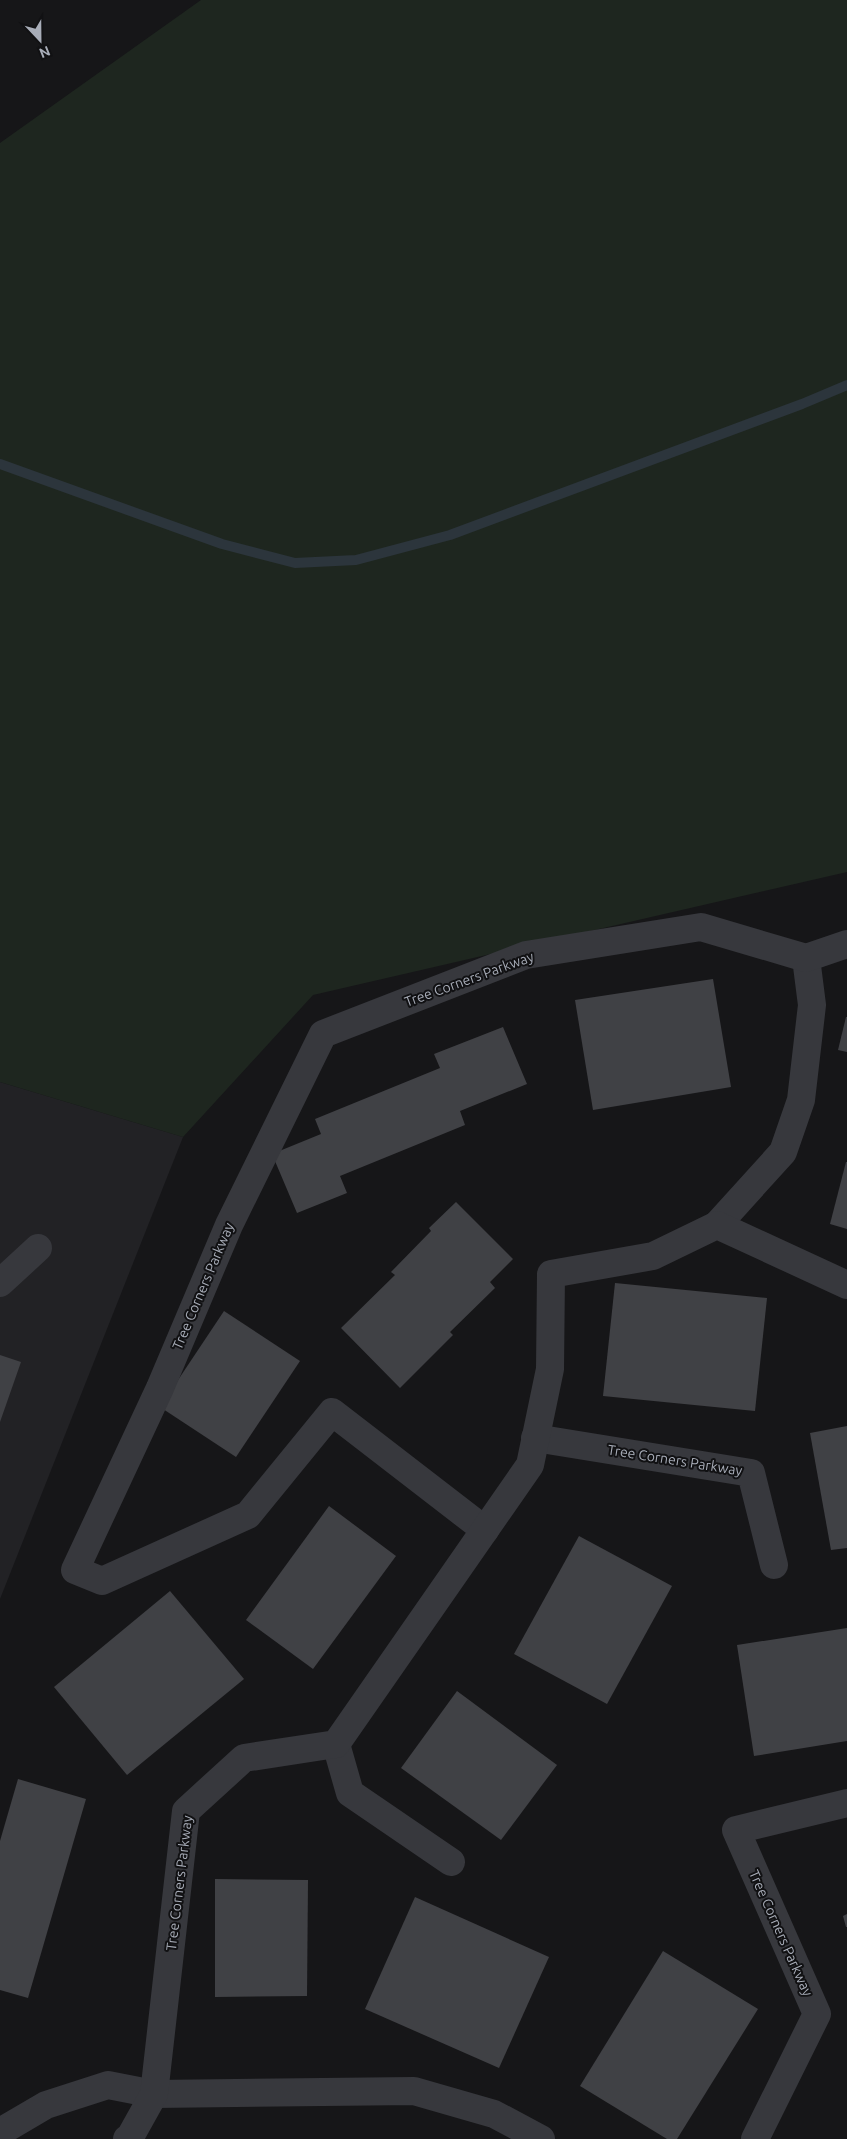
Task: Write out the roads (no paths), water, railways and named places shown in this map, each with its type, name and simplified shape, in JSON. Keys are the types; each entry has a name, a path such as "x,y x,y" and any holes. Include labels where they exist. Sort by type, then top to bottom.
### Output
{"street":[{"name":"Tree Corners Parkway","path":"485,1530 332,1412 248,1515 102,1582 75,1570 160,1388 229,1225 323,1034 526,956 701,927 806,958"},
{"path":"451,1862 350,1793 336,1744 530,1465 550,1369 551,1274 653,1256 717,1225 784,1152 800,1100 812,1004 806,958 847,944"},
{"path":"717,1225 847,1285"},
{"path":"0,1283 38,1248"},
{"name":"Tree Corners Parkway","path":"536,1438 751,1473 774,1565"},
{"name":"Tree Corners Parkway","path":"127,2139 130,2137 154,2094 186,1811 244,1758 336,1744"},
{"name":"Tree Corners Parkway","path":"755,2139 817,2014 736,1830 847,1804"},
{"path":"0,2132 46,2105 108,2085 154,2094 414,2091 494,2114 542,2139"}],"waterway":[{"path":"0,464 222,544 295,563 356,560 450,535 802,404 847,385"}]}
